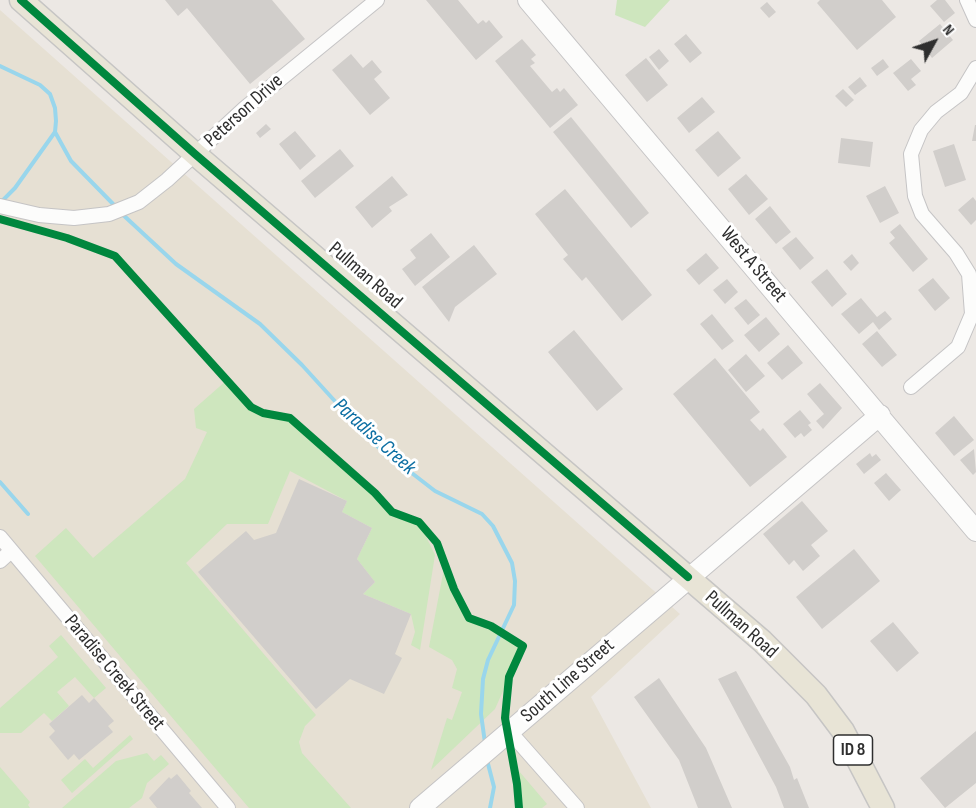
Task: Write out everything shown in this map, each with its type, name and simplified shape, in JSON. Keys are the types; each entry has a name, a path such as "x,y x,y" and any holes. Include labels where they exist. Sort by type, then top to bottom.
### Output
{"main road":[{"name":"Pullman Road","path":"21,0 195,154 762,641 816,695 843,731 883,808"}],"street":[{"name":"Peterson Drive","path":"4,206 39,215 74,218 109,214 127,208 167,180 244,108 377,0"},
{"name":"West A Street","path":"528,0 976,531"},
{"path":"967,0 976,20"},
{"path":"911,387 958,347 972,314 969,274 956,253 922,214 912,183 911,154 921,130 936,112 961,93 976,68"},
{"path":"961,93 976,90"},
{"path":"821,465 880,415"},
{"path":"821,465 862,438 878,436 890,443 961,513"},
{"name":"South Line Street","path":"420,808 821,465"},
{"name":"Paradise Creek Street","path":"0,537 228,808"},
{"path":"0,561 11,551"},
{"path":"505,736 577,808"}],"shaded area":[{"path":"0,10 680,614 591,697 651,808 0,808"}],"green space":[{"path":"617,0 670,0 645,27 615,15"},
{"path":"227,380 252,407 263,413 290,418 375,493 392,512 419,522 435,555 420,650 411,645 415,632 411,614 363,594 375,582 357,559 372,528 342,512 347,501 290,471 268,524 227,524 186,563 316,715 305,726 299,742 302,753 351,808 249,808 35,556 66,528 93,558 185,479 207,432 196,428 194,409"},
{"path":"445,563 454,589 469,618 491,626 523,646 495,709 431,770 447,718 452,720 462,692 452,688 457,669 452,660 429,647"},
{"path":"61,635 106,688 94,698 75,677 57,692 69,706 52,721 44,713 21,733 0,733 0,708 58,657 49,646"},
{"path":"130,735 133,739 72,793 61,780 85,759 93,768"},
{"path":"147,753 154,761 161,755 169,764 147,783 142,798 129,808 62,808 116,761"},
{"path":"513,764 547,804 542,808 519,808"},
{"path":"0,767 30,802 28,805 30,808 0,808"}],"building":[{"path":"165,0 272,0 305,39 250,84 187,8 178,16"},
{"path":"426,0 458,0 478,24 483,20 486,23 489,20 503,37 476,60"},
{"path":"820,0 882,0 896,17 857,50 817,3"},
{"path":"937,0 945,0 955,13 944,22 930,6"},
{"path":"767,2 776,12 769,18 760,8"},
{"path":"940,24 953,40 932,58 919,41"},
{"path":"686,34 702,53 690,63 674,44"},
{"path":"522,39 536,55 531,59 535,63 530,66 552,92 557,88 560,92 564,88 578,105 550,128 495,61"},
{"path":"659,49 669,61 659,70 649,57"},
{"path":"351,54 363,68 372,60 382,72 374,79 390,98 370,115 332,70"},
{"path":"646,58 668,85 647,102 625,75"},
{"path":"883,59 889,67 877,76 871,68"},
{"path":"911,59 921,71 911,79 916,85 908,91 893,73"},
{"path":"860,77 867,86 855,95 848,87"},
{"path":"843,89 854,100 846,107 835,96"},
{"path":"702,97 715,112 689,133 677,118"},
{"path":"571,117 649,213 631,228 553,132"},
{"path":"266,124 271,129 260,138 256,133"},
{"path":"975,125 976,141 972,141"},
{"path":"295,131 316,156 300,170 279,144"},
{"path":"718,131 741,158 718,177 695,150"},
{"path":"841,138 873,142 870,167 838,163"},
{"path":"954,144 966,180 945,187 933,151"},
{"path":"340,149 354,166 315,198 301,181"},
{"path":"746,174 768,199 749,215 728,189"},
{"path":"392,176 408,195 389,207 392,211 372,228 355,207"},
{"path":"885,186 899,213 880,223 866,196"},
{"path":"565,189 652,295 622,321 586,277 582,281 563,259 568,255 535,214"},
{"path":"973,197 976,201 976,220 971,225 958,210"},
{"path":"770,206 791,232 776,244 755,219"},
{"path":"900,224 928,259 913,272 889,243 895,238 890,232"},
{"path":"431,233 450,257 415,286 402,269 416,258 410,250"},
{"path":"796,237 814,258 800,270 782,248"},
{"path":"474,245 497,274 455,307 449,322 422,287"},
{"path":"706,253 719,268 699,285 686,270"},
{"path":"852,254 859,263 851,271 843,262"},
{"path":"827,269 847,294 832,307 811,282"},
{"path":"933,278 950,298 935,311 918,290"},
{"path":"727,279 738,292 725,304 713,290"},
{"path":"861,298 877,317 885,311 892,319 879,330 873,322 859,334 841,314"},
{"path":"746,299 760,315 748,325 734,308"},
{"path":"712,314 734,341 722,350 700,324"},
{"path":"766,317 780,334 759,352 744,335"},
{"path":"574,330 623,389 597,411 548,352"},
{"path":"877,331 897,355 882,367 862,344"},
{"path":"788,345 803,363 782,380 767,363"},
{"path":"746,354 765,376 746,392 728,370"},
{"path":"715,358 760,412 750,420 760,431 763,428 787,457 750,487 673,394"},
{"path":"820,383 842,408 823,429 816,421 824,414 807,394"},
{"path":"800,410 811,423 808,425 812,430 804,437 801,433 795,438 783,424"},
{"path":"954,416 974,440 954,456 935,433"},
{"path":"974,449 976,472 973,475 960,460"},
{"path":"870,453 872,457 876,454 881,460 864,474 856,464"},
{"path":"886,473 901,490 889,501 874,483"},
{"path":"299,479 347,501 342,512 372,528 357,559 375,582 363,594 411,614 395,654 402,658 384,694 350,679 316,709 198,572 246,531 254,540 276,533"},
{"path":"802,501 828,531 811,545 820,556 803,571 794,560 789,565 763,534"},
{"path":"854,549 880,581 822,629 796,597"},
{"path":"893,622 919,653 897,672 870,641"},
{"path":"736,671 790,767 794,780 797,778 809,808 784,808 776,787 718,679"},
{"path":"659,678 706,748 732,808 698,808 679,760 634,697"},
{"path":"82,695 89,703 94,698 114,721 108,726 113,732 79,760 74,754 68,760 49,737 55,731 49,724"},
{"path":"976,731 976,783 945,808 920,778"},
{"path":"177,774 202,808 157,808 149,798 169,777 171,779"}],"waterway":[{"name":"Paradise Creek","path":"0,66 40,85 50,94 55,108 56,121 55,132 15,188 1,202"},
{"name":"Paradise Creek","path":"55,132 71,161 116,207"},
{"name":"Paradise Creek","path":"121,213 176,264 260,324 302,365 373,443 435,491 482,514 493,526 512,563 515,581 514,605 488,660 483,679 481,714 485,743"},
{"name":"Paradise Creek","path":"0,482 28,514"},
{"name":"Paradise Creek","path":"487,760 494,787 490,808"}],"cycle path":[{"path":"21,0 195,154 688,577"},
{"path":"0,219 67,238 115,256 251,407 263,413 290,418 375,493 392,512 419,522 437,543 454,589 469,618 491,626 523,646 509,677 505,718 519,808"}]}
